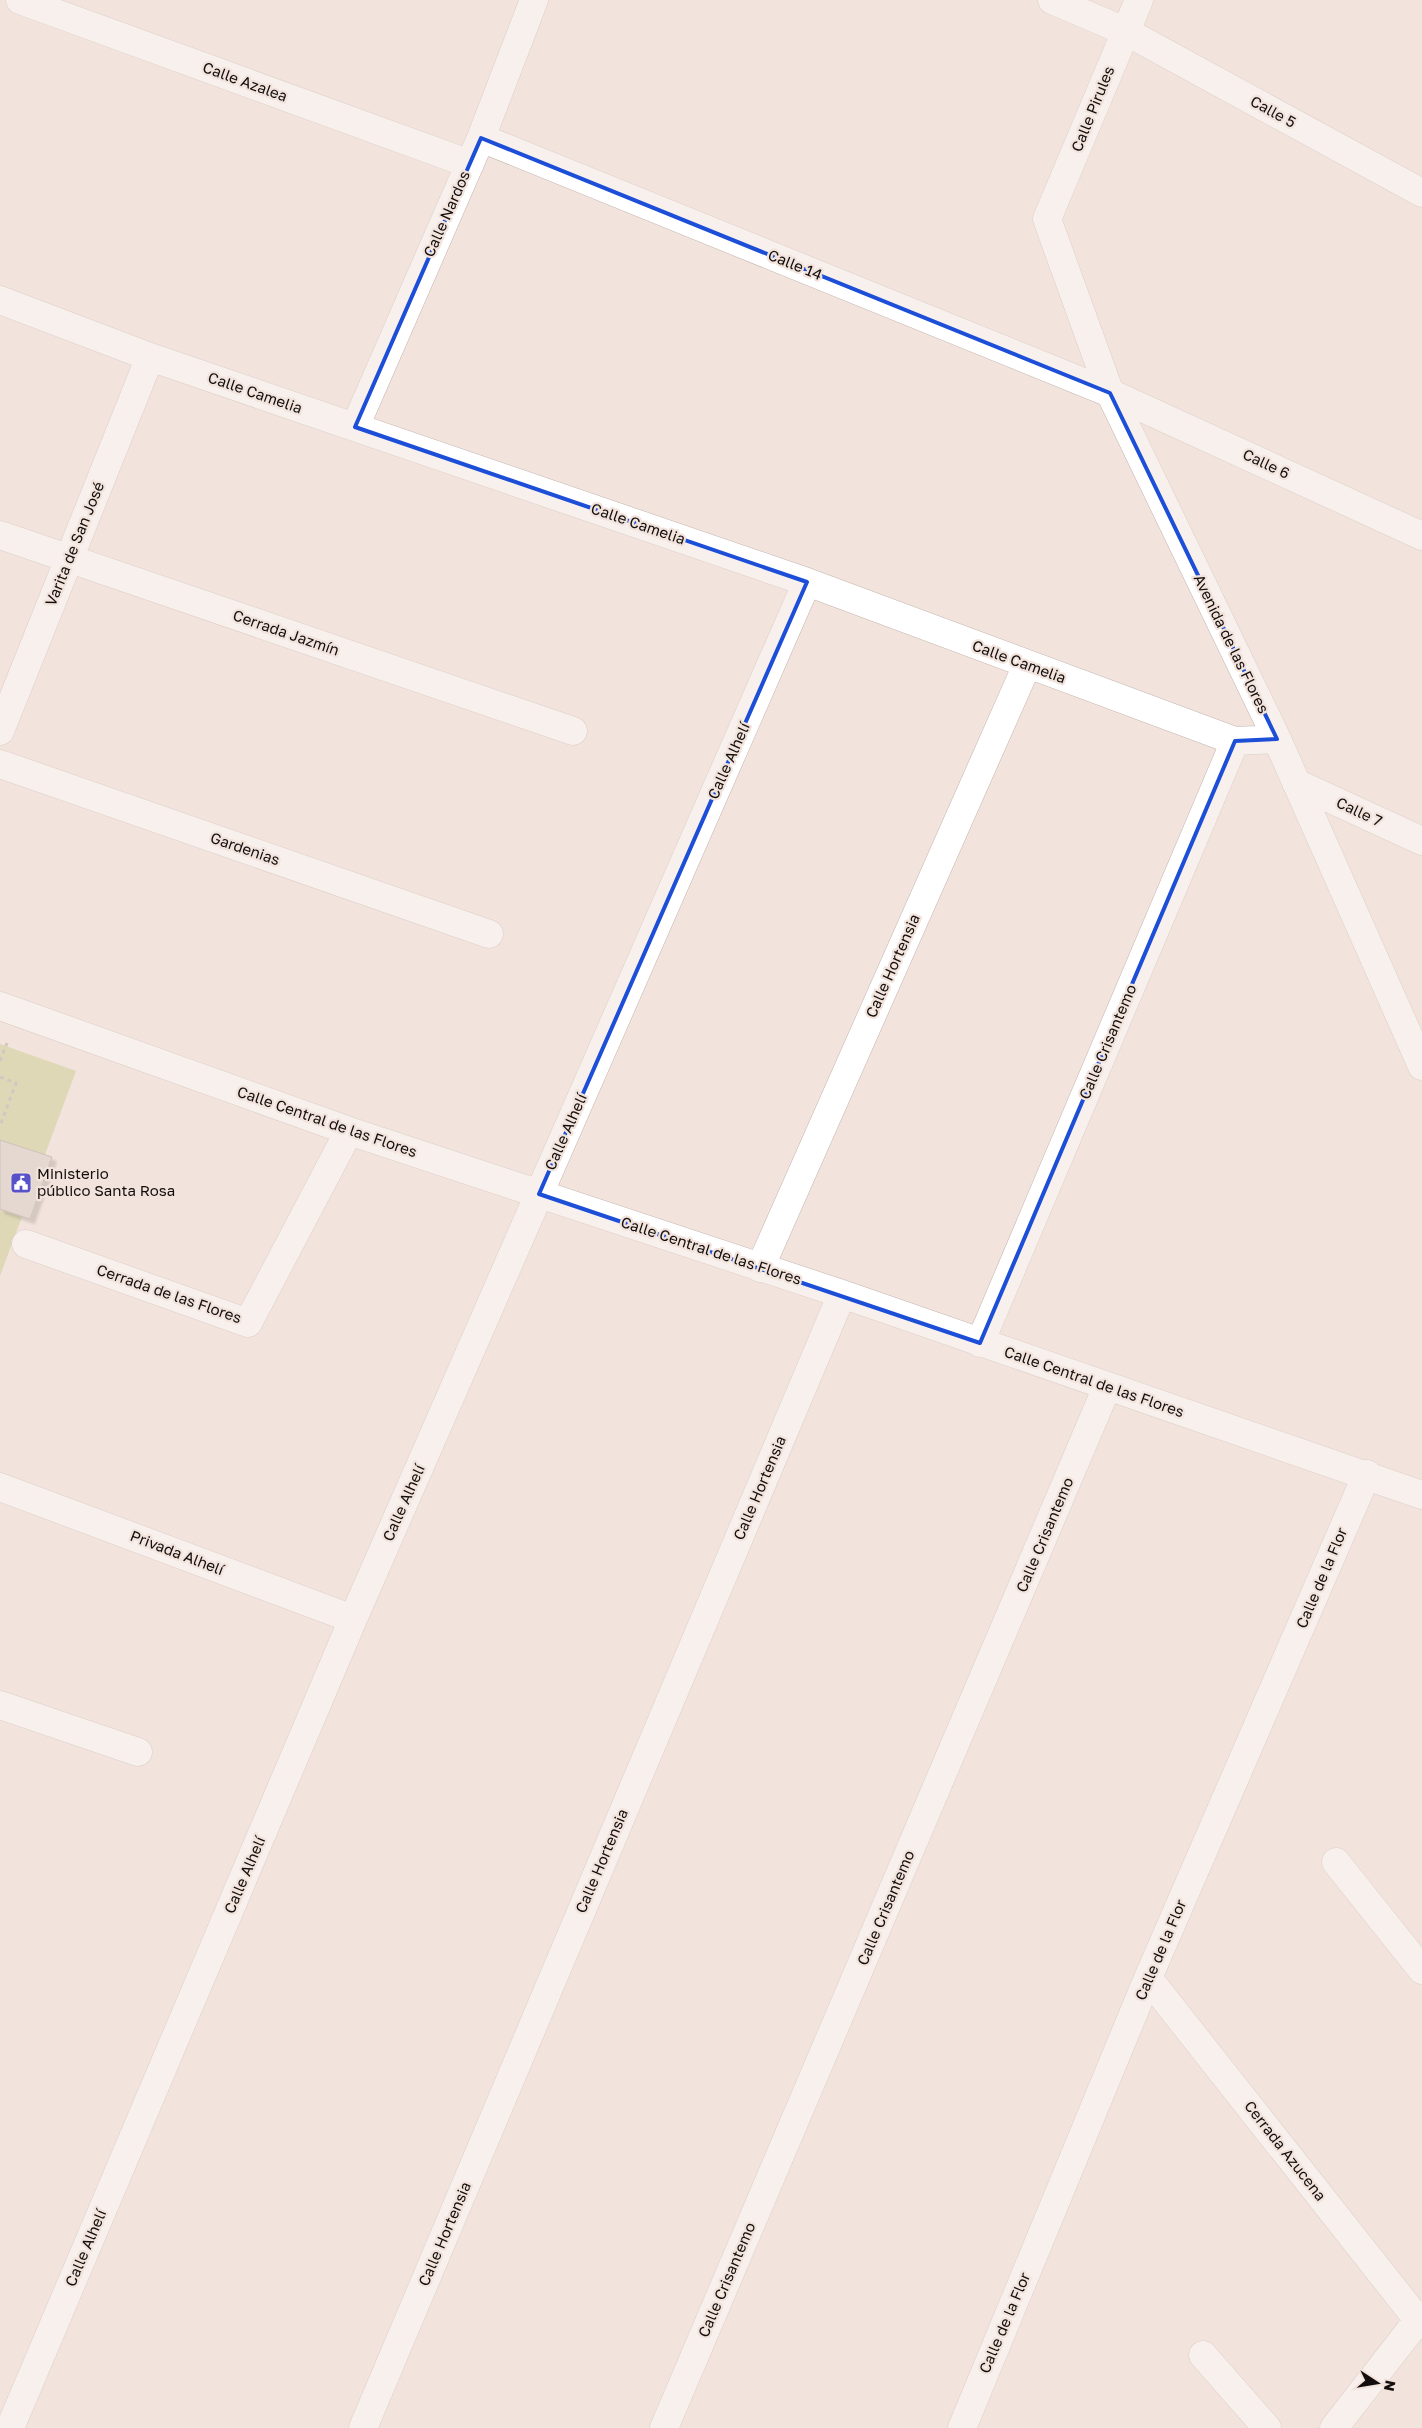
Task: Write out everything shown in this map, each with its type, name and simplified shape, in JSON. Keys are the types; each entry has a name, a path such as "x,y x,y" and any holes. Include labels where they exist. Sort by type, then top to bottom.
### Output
{"street":[{"name":"Calle Azalea","path":"20,0 470,164"},
{"name":"Calle Nardos","path":"355,426 481,138 534,0"},
{"path":"1052,0 1125,31"},
{"name":"Calle Pirules","path":"1047,219 1139,0"},
{"name":"Calle 5","path":"1125,31 1422,194"},
{"name":"Calle 14","path":"481,138 1110,393"},
{"name":"Avenida de las Flores","path":"1047,219 1110,393 1277,739 1422,1066"},
{"name":"Calle Camelia","path":"0,300 150,357 807,582 1027,665 1235,740 1277,739"},
{"name":"Varita de San José","path":"0,731 150,357"},
{"name":"Calle 6","path":"1110,393 1422,536"},
{"name":"Cerrada Jazmín","path":"0,535 573,730"},
{"name":"Calle Alhelí","path":"10,2428 353,1619 807,582"},
{"name":"Calle Hortensia","path":"760,1268 1027,665"},
{"name":"Calle Crisantemo","path":"980,1343 1235,740"},
{"name":"Gardenias","path":"0,764 489,934"},
{"name":"Calle 7","path":"1296,783 1422,841"},
{"name":"Calle Central de las Flores","path":"0,1006 349,1131 842,1294 1108,1388 1367,1474 1422,1495"},
{"name":"Cerrada de las Flores","path":"26,1244 248,1323 349,1131"},
{"name":"Calle Hortensia","path":"363,2428 842,1294"},
{"name":"Calle Crisantemo","path":"664,2428 1108,1388"},
{"name":"Calle de la Flor","path":"962,2428 1148,1978 1367,1474"},
{"name":"Privada Alhelí","path":"0,1487 353,1619"},
{"path":"1,1709 138,1752"},
{"path":"1336,1862 1422,1970"},
{"name":"Cerrada Azucena","path":"1148,1978 1421,2320"},
{"path":"1334,2428 1421,2320"},
{"path":"1203,2355 1267,2428"},
{"path":"0,2425 10,2428"}],"path":[{"path":"0,1077 16,1083 0,1126"}],"highlighted area":[{"path":"481,138 1110,393 1277,739 1235,741 980,1343 539,1194 807,582 355,427"}],"green space":[{"path":"0,1044 76,1071 0,1276"}],"building":[{"name":"Ministerio público Santa Rosa","path":"0,1140 52,1157 30,1219 0,1209"}],"place":[{"name":"Ministerio público Santa Rosa","path":"21,1183"}]}
